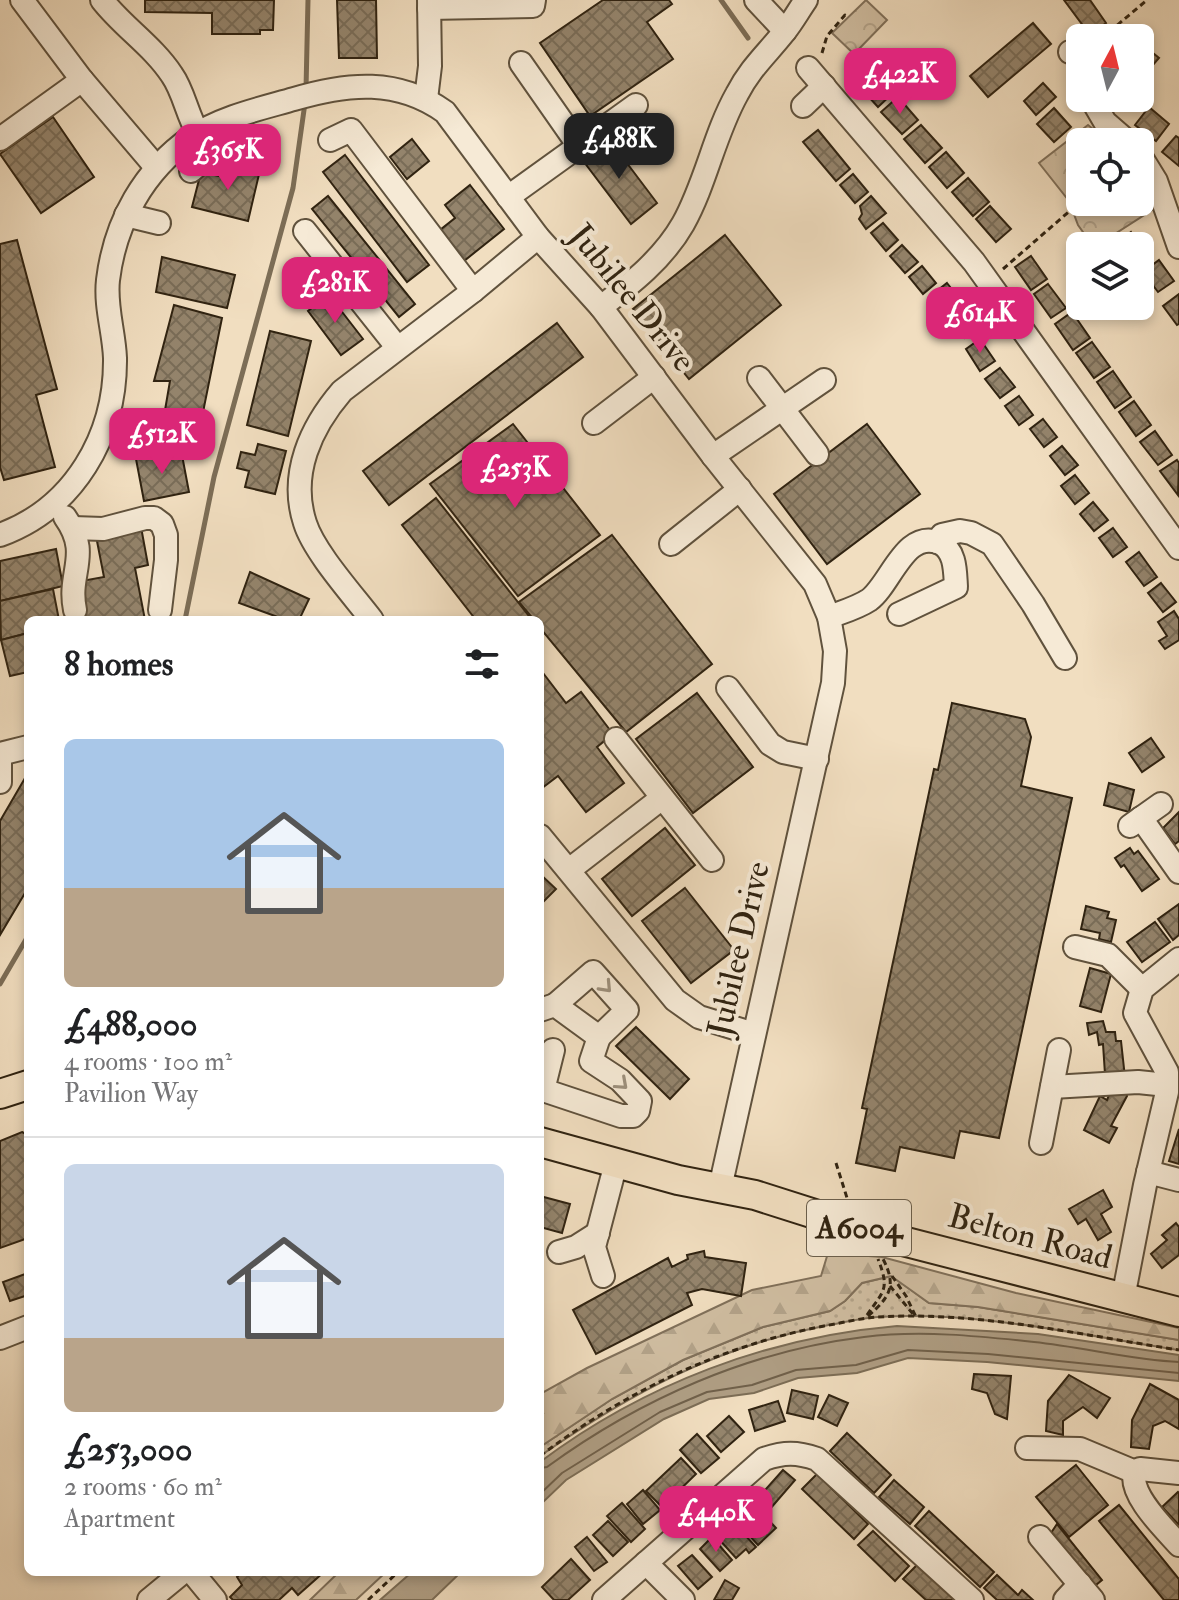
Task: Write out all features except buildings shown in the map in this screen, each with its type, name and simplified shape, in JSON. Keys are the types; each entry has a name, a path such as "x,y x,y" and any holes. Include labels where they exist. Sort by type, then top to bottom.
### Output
{"main road":[{"path":"0,1094 24,1086"},
{"name":"Belton Road","path":"544,1143 678,1180 755,1195 881,1244 1179,1312"}],"street":[{"path":"22,0 82,80 156,167"},
{"path":"102,0 173,76 190,120 216,151"},
{"path":"426,99 430,66 429,4 533,6 534,0"},
{"path":"756,0 785,31"},
{"path":"601,307 647,271 682,225 702,181 723,119 754,64 785,31 806,0"},
{"path":"521,63 579,146"},
{"path":"808,68 974,262 1179,548"},
{"path":"0,139 82,80"},
{"name":"Jubilee Drive","path":"0,535 18,528 51,507 93,457 106,419 115,362 108,282 115,245 126,215 156,167 201,132 245,112 319,91 351,86 404,91 426,99 445,112 538,237 601,307 713,456 815,584 829,617 835,651 833,683 720,1188"},
{"path":"803,106 824,86"},
{"path":"508,197 636,105"},
{"path":"1099,112 1112,128"},
{"path":"330,140 351,130 473,291"},
{"path":"191,171 216,151 230,150 257,157"},
{"path":"1154,178 1179,247"},
{"path":"126,215 159,223"},
{"path":"305,231 397,347"},
{"path":"361,616 316,546 305,523 301,480 308,441 342,391 538,237"},
{"path":"594,423 654,377"},
{"path":"759,378 817,454"},
{"path":"713,456 824,380"},
{"path":"671,544 740,489"},
{"path":"51,507 65,517 73,528 79,560 72,590 75,610"},
{"path":"73,528 103,529 145,518 154,518 162,524 166,535 166,560 160,610"},
{"path":"937,542 942,535 960,531 981,536 992,544 1065,658"},
{"path":"829,617 870,599 911,547 924,540 947,547 953,559 956,587 899,614"},
{"path":"728,688 770,744 783,752 817,759"},
{"path":"616,739 712,860"},
{"path":"0,782 0,756 24,748"},
{"path":"569,870 662,798"},
{"path":"1161,804 1136,822 1179,872"},
{"path":"544,841 675,1000 699,1017 754,1034"},
{"path":"1075,947 1108,955 1142,989"},
{"path":"1123,1298 1167,1085 1167,1072 1135,1013 1142,989 1179,959"},
{"path":"591,1061 599,1037 627,1010 593,972 547,1007 599,1037"},
{"path":"544,1080 547,1048 591,1061 620,1080 640,1101 638,1111 633,1116 621,1116 544,1090"},
{"path":"1041,1143 1059,1050"},
{"path":"1052,1087 1138,1082 1167,1085"},
{"path":"603,1276 594,1247 616,1163"},
{"path":"1148,1172 1179,1180"},
{"path":"559,1252 576,1247 598,1233"},
{"path":"0,1338 24,1329"},
{"path":"1027,1448 1080,1449 1135,1472"},
{"path":"604,1600 764,1459 782,1453 800,1453 817,1459 972,1600"},
{"path":"1179,1473 1140,1469 1132,1477 1146,1506 1179,1545"},
{"path":"1040,1537 1079,1595"},
{"path":"646,1563 683,1600"},
{"path":"149,1600 178,1576"},
{"path":"183,1576 215,1600"}],"path":[{"path":"1119,24 1147,0"},
{"path":"808,68 819,58 834,27 845,15 848,17"},
{"path":"1154,201 1162,200"},
{"path":"988,282 1066,213"},
{"path":"881,1244 882,1257 916,1317"},
{"path":"881,1244 888,1283 916,1317"},
{"path":"865,1319 882,1304 892,1276"},
{"path":"544,1453 635,1394 699,1363 750,1343 865,1319 916,1317 996,1322 1179,1350"},
{"path":"368,1600 394,1576"}],"green space":[{"path":"866,0 887,20 854,54 832,33"},
{"path":"1066,142 1066,197 1039,163"},
{"path":"1075,216 1143,216 1118,232 1083,232"},
{"path":"828,1253 882,1257 1016,1293 1179,1328 1179,1340 978,1307 929,1303 891,1276 862,1283 830,1311 763,1327 683,1360 612,1399 544,1444 544,1392 587,1368 752,1290 821,1276"},
{"path":"892,1276 929,1303 978,1307 1179,1340 1179,1350 991,1321 916,1316 858,1319 784,1335 710,1360 607,1412 544,1453 544,1444 612,1399 683,1360 763,1327 830,1311 862,1283"},
{"path":"335,1576 382,1576 356,1600 310,1600"}],"water":[{"path":"897,1326 1038,1334 1179,1355 1179,1381 987,1362 908,1358 857,1373 798,1378 754,1393 709,1399 664,1419 566,1480 544,1501 544,1459 622,1409 709,1369 755,1353 849,1332"},
{"path":"407,1576 457,1576 432,1600 380,1600"}],"waterway":[{"path":"306,89 308,0"},
{"path":"721,0 748,38"},
{"path":"186,616 214,477 293,188 305,103"},
{"path":"0,984 24,943"}]}
